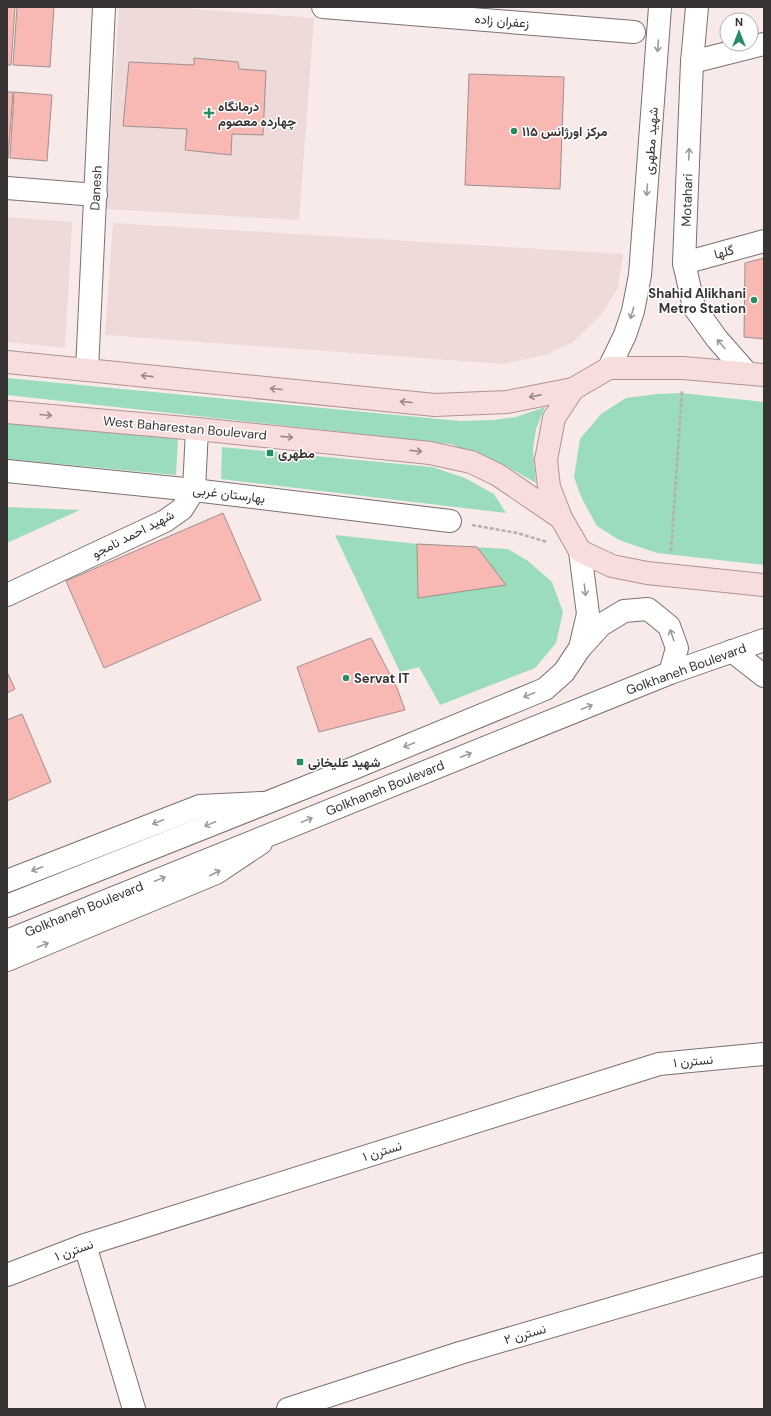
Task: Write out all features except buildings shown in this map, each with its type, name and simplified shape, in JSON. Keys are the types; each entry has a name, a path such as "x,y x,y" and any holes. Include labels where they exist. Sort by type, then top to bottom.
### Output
{"main road":[{"path":"7,362 434,404 507,402 573,389 609,368 683,368 756,374"},
{"path":"573,389 554,418 546,460 549,487 561,518 580,551 612,566 647,573 764,585"},
{"name":"West Baharestan Boulevard","path":"7,412 197,428 430,452 471,462 498,475 561,518"}],"street":[{"name":"Danesh","path":"87,370 104,7"},
{"name":"زعفران زاده","path":"323,7 634,32"},
{"path":"609,368 625,335 633,311 640,275 660,7"},
{"name":"Motahari","path":"697,7 692,62 684,263 694,306 717,339 756,374"},
{"path":"692,62 764,44"},
{"path":"7,188 96,195"},
{"name":"گلها","path":"684,263 764,241"},
{"name":"شهید احمد نامجو","path":"7,595 165,521 182,509 194,490 197,428"},
{"name":"بهارستان غربی","path":"7,471 194,490 450,521"},
{"path":"580,551 588,614 580,648"},
{"path":"7,906 349,770 545,689 564,672 580,648 601,625 624,611 648,609 669,626 676,648 670,673"},
{"name":"Golkhaneh Boulevard","path":"7,941 670,673 764,640"},
{"path":"732,651 764,676"},
{"path":"7,881 200,806 264,803"},
{"path":"7,960 216,873 278,832"},
{"name":"نسترن ۱","path":"7,1275 85,1245 659,1064 764,1054"},
{"path":"85,1245 134,1409"},
{"name":"نسترن ۲","path":"288,1409 460,1353 764,1264"}],"path":[{"path":"669,575 683,368"},
{"path":"450,521 517,533 580,551"}],"shaded area":[{"name":"درمانگاه چهارده معصوم","path":"119,7 170,7 314,18 299,220 106,209"},
{"path":"7,217 72,222 65,348 7,342"},
{"path":"113,223 623,254 618,288 601,315 573,342 545,355 504,364 105,335"}],"green space":[{"path":"7,378 460,421 494,420 516,417 545,407 536,429 533,448 536,483 508,467 451,444 7,395"},
{"path":"681,393 764,402 764,565 657,553 619,540 597,526 582,499 574,477 580,439 601,414 626,398"},
{"path":"7,423 178,439 176,475 7,459"},
{"path":"222,447 432,467 465,478 494,494 506,513 221,479"},
{"path":"7,507 80,510 7,543"},
{"path":"335,535 417,544 508,549 528,561 552,582 563,612 556,643 535,668 440,705 419,667 400,672"}],"place":[{"name":"درمانگاه چهارده معصوم","path":"209,113"},
{"name":"مرکز اورژانس ۱۱۵","path":"514,131"},
{"name":"Shahid Alikhani Metro Station","path":"754,300"},
{"name":"مطهری","path":"270,453"},
{"name":"Servat IT","path":"346,678"},
{"name":"شهید علیخانی","path":"300,762"}]}
